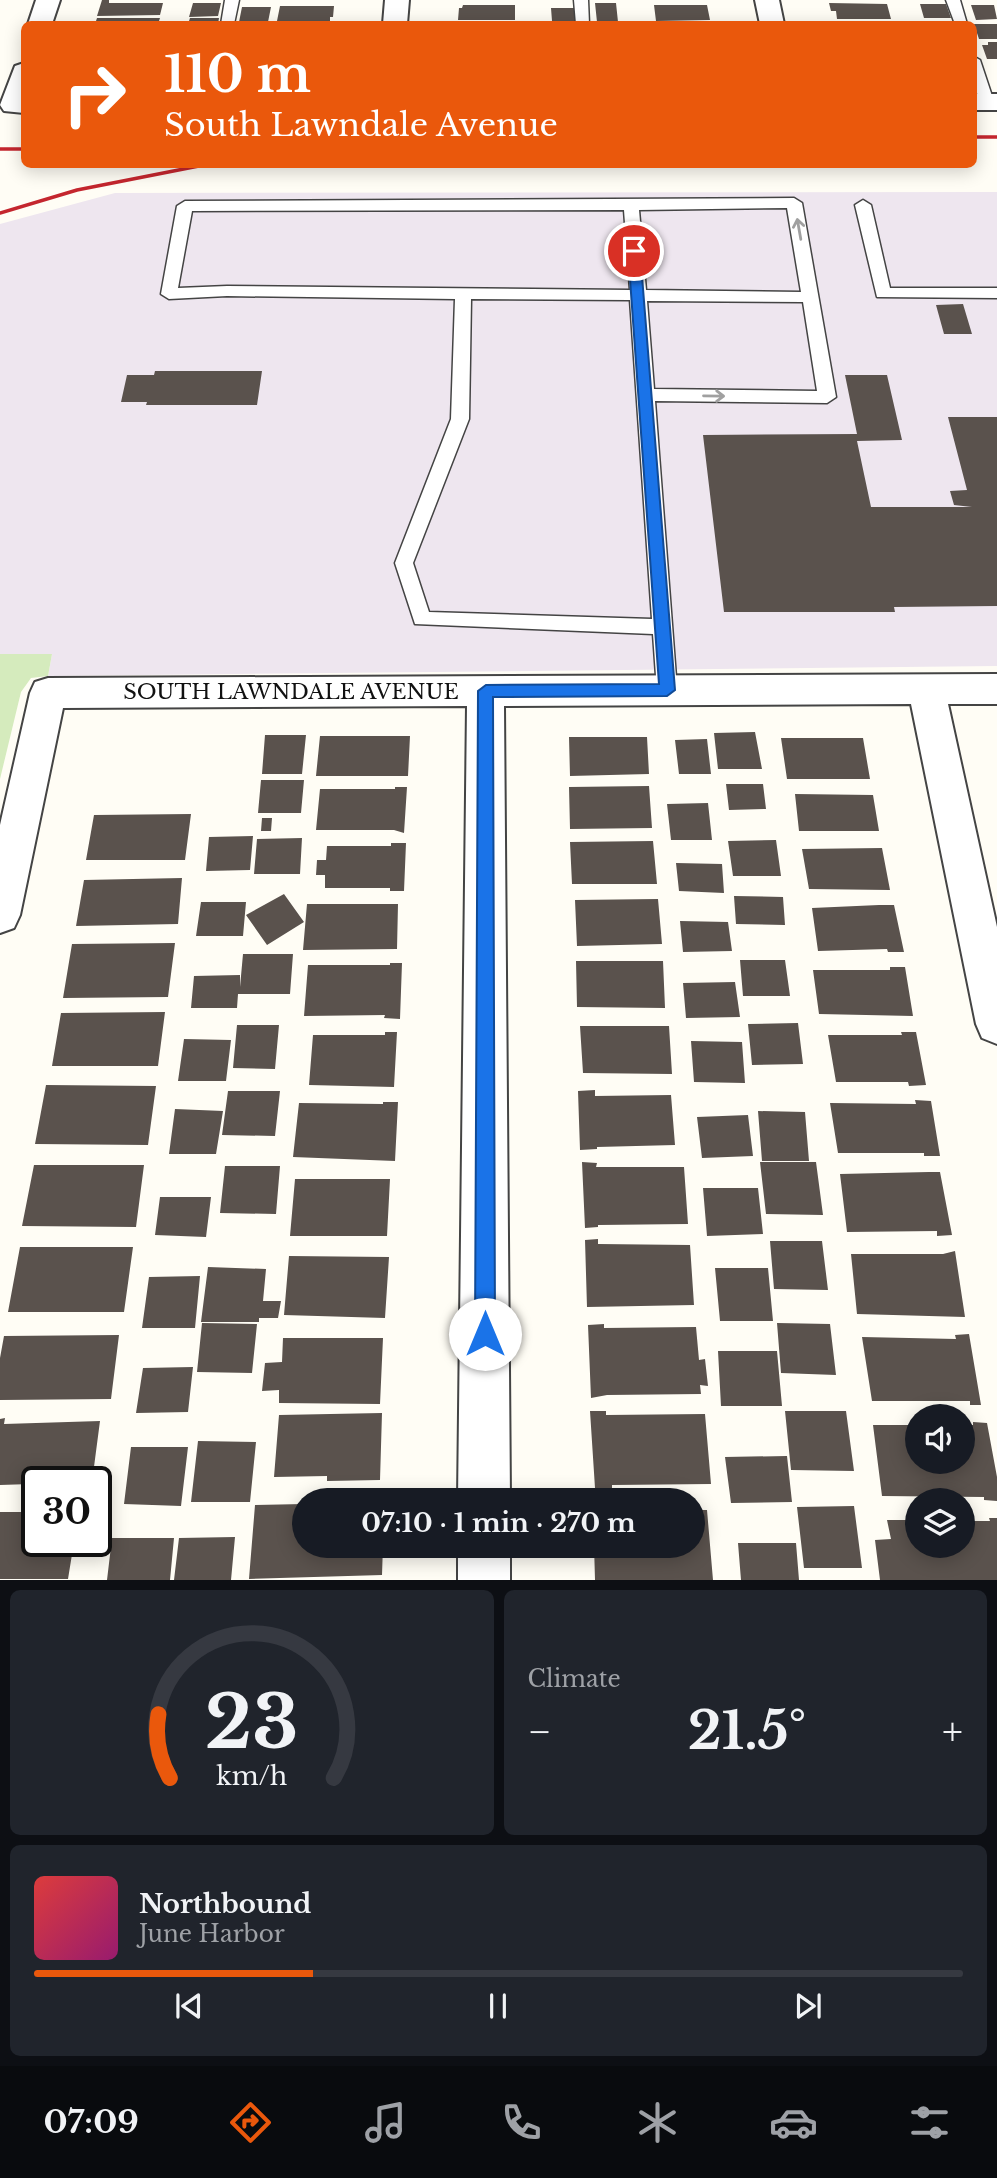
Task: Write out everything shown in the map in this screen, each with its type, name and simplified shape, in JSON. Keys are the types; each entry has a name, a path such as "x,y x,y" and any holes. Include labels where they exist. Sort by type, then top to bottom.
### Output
{"street":[{"path":"41,21 48,0"},
{"path":"395,21 397,0"},
{"path":"767,0 771,21"},
{"path":"926,689 997,1024"},
{"name":"SOUTH LAWNDALE AVENUE","path":"0,915 48,693 997,689"},
{"path":"484,1488 486,691"},
{"path":"484,1558 484,1580"}],"lane":[{"path":"228,21 232,0"},
{"path":"581,0 583,21"},
{"path":"953,0 960,21"},
{"path":"977,73 986,102"},
{"path":"645,395 827,397 810,297 794,203 185,206 169,294 227,292 810,297"},
{"path":"631,205 667,690"},
{"path":"863,205 883,293 997,293"},
{"path":"463,294 460,419 404,563 422,619 662,627"}],"shaded area":[{"path":"997,192 997,666 48,676 52,654 0,654 0,224 115,193"}],"green space":[{"path":"0,654 52,654 48,676 31,678 21,692 0,779"}],"building":[{"path":"102,0 109,0 109,3 163,3 160,15 97,16"},
{"path":"193,3 221,3 218,16 189,17"},
{"path":"595,3 616,3 618,21 597,21"},
{"path":"829,3 887,4 891,19 837,19 836,11 831,11"},
{"path":"920,4 946,4 951,18 924,18"},
{"path":"463,5 515,5 515,20 458,20 459,8"},
{"path":"654,5 707,5 710,20 656,21"},
{"path":"971,5 994,5 997,19 976,20"},
{"path":"280,6 334,6 333,17 330,17 330,21 277,21"},
{"path":"242,7 271,7 268,21 239,21"},
{"path":"551,8 574,8 575,21 552,21"},
{"path":"97,18 160,18 159,21 96,21"},
{"path":"190,18 219,18 218,21 189,21"},
{"path":"977,24 997,24 997,39 979,39"},
{"path":"988,42 997,42 997,59 987,59 982,45 988,45"},
{"path":"963,304 972,334 944,334 936,305"},
{"path":"155,371 262,371 257,405 146,405 147,402 121,402 127,375 154,375"},
{"path":"845,375 887,375 902,440 857,441 871,507 972,507 954,505 950,491 967,490 948,417 997,417 997,606 894,607 895,612 724,612 703,435 857,434"},
{"path":"755,732 762,769 718,769 714,733"},
{"path":"265,735 306,735 302,774 262,774"},
{"path":"320,736 410,736 408,776 316,776"},
{"path":"569,737 647,737 649,774 570,776"},
{"path":"781,738 863,738 870,779 787,779"},
{"path":"707,739 711,774 679,774 675,740"},
{"path":"261,780 304,780 301,813 258,813"},
{"path":"726,784 763,784 766,809 729,810"},
{"path":"649,786 652,828 570,829 569,787"},
{"path":"407,787 404,833 394,830 316,830 320,789"},
{"path":"795,794 873,795 879,831 799,831"},
{"path":"708,803 712,840 671,840 667,804"},
{"path":"191,814 185,860 86,860 94,815"},
{"path":"262,818 272,818 271,831 261,831"},
{"path":"253,836 250,870 206,871 209,837"},
{"path":"302,838 300,874 254,874 257,839"},
{"path":"776,840 781,876 733,876 728,841"},
{"path":"653,841 657,884 572,884 570,842"},
{"path":"391,843 406,843 404,891 390,891 390,888 325,888 325,875 316,875 317,860 326,860 327,846 391,846"},
{"path":"882,848 890,890 809,889 802,849"},
{"path":"676,863 722,864 724,893 679,891"},
{"path":"182,878 178,924 76,926 84,880"},
{"path":"284,894 304,922 267,945 246,915"},
{"path":"734,896 783,897 785,925 736,924"},
{"path":"658,899 662,944 577,946 575,900"},
{"path":"201,902 246,902 243,936 196,936"},
{"path":"307,904 398,904 397,949 303,950"},
{"path":"894,905 904,952 888,952 887,949 818,951 812,908"},
{"path":"680,921 728,922 732,951 683,952"},
{"path":"175,943 168,997 63,998 72,944"},
{"path":"243,954 293,954 290,994 238,994 237,1008 191,1008 194,976 240,975 240,987"},
{"path":"740,960 785,960 790,996 743,996"},
{"path":"576,961 663,961 665,1008 577,1007"},
{"path":"402,963 400,1019 384,1018 385,1015 304,1016 308,965"},
{"path":"890,967 905,967 913,1016 819,1014 813,970 890,970"},
{"path":"735,982 740,1017 686,1018 683,983"},
{"path":"165,1012 158,1066 52,1066 61,1013"},
{"path":"798,1023 803,1064 752,1065 748,1024"},
{"path":"237,1025 279,1025 275,1069 233,1068"},
{"path":"580,1026 669,1026 672,1074 583,1073"},
{"path":"385,1032 397,1032 394,1087 309,1085 313,1035 385,1035"},
{"path":"901,1032 916,1032 926,1085 909,1086 908,1082 836,1082 828,1035 902,1035"},
{"path":"184,1039 231,1040 226,1081 178,1081"},
{"path":"691,1041 742,1042 745,1083 694,1082"},
{"path":"46,1085 156,1086 148,1145 35,1144"},
{"path":"595,1090 595,1096 671,1095 675,1145 597,1147 580,1150 578,1091"},
{"path":"228,1091 280,1091 275,1136 222,1135"},
{"path":"915,1100 931,1101 940,1156 924,1156 924,1153 838,1153 830,1103 916,1104"},
{"path":"398,1102 395,1161 293,1157 299,1103"},
{"path":"175,1109 223,1111 216,1154 169,1154"},
{"path":"758,1111 805,1112 809,1161 762,1161"},
{"path":"748,1115 753,1156 702,1158 697,1117"},
{"path":"582,1162 597,1163 596,1167 684,1167 688,1224 598,1225 585,1228"},
{"path":"760,1162 816,1162 823,1215 766,1214"},
{"path":"34,1165 144,1165 136,1227 22,1226"},
{"path":"225,1166 280,1166 276,1214 220,1213"},
{"path":"940,1172 952,1235 937,1236 937,1231 847,1232 840,1174"},
{"path":"295,1179 390,1179 387,1236 290,1236"},
{"path":"703,1188 758,1188 763,1234 707,1236"},
{"path":"160,1197 211,1197 206,1237 155,1235"},
{"path":"598,1239 598,1244 690,1245 694,1305 587,1307 585,1240"},
{"path":"770,1241 822,1241 828,1290 774,1289"},
{"path":"20,1247 133,1247 124,1312 8,1312"},
{"path":"955,1251 965,1317 857,1314 851,1254 943,1254"},
{"path":"289,1256 389,1257 385,1318 284,1315"},
{"path":"208,1267 266,1269 263,1301 281,1301 278,1318 259,1318 259,1322 201,1322"},
{"path":"715,1268 768,1268 773,1321 720,1321"},
{"path":"200,1276 195,1328 142,1328 149,1277"},
{"path":"202,1323 257,1324 252,1373 197,1372"},
{"path":"777,1323 830,1324 836,1375 781,1373"},
{"path":"604,1324 604,1328 696,1327 699,1360 705,1359 708,1386 700,1385 701,1394 607,1395 591,1398 588,1325"},
{"path":"969,1334 981,1405 970,1404 970,1401 872,1401 862,1337 956,1339 955,1335"},
{"path":"119,1335 111,1399 0,1400 0,1358 4,1336"},
{"path":"283,1338 383,1338 380,1404 279,1403 279,1390 262,1391 265,1363 282,1362"},
{"path":"718,1351 777,1351 782,1406 721,1406"},
{"path":"193,1367 188,1412 136,1413 143,1368"},
{"path":"590,1411 606,1411 606,1415 705,1414 711,1484 612,1485 612,1488 595,1488"},
{"path":"785,1411 846,1411 854,1471 791,1470"},
{"path":"382,1413 380,1480 327,1481 327,1476 274,1477 279,1415"},
{"path":"5,1418 4,1424 100,1421 94,1466 21,1466 21,1484 0,1485 0,1419"},
{"path":"975,1422 987,1423 997,1477 997,1501 975,1497 975,1488 905,1488 905,1496 882,1496 873,1425 905,1425 905,1474 975,1474"},
{"path":"198,1441 256,1442 250,1502 191,1502"},
{"path":"131,1447 188,1447 181,1506 124,1504"},
{"path":"787,1456 792,1502 731,1503 725,1457"},
{"path":"292,1504 292,1558 383,1558 382,1575 249,1579 255,1505"},
{"path":"854,1506 862,1568 804,1568 797,1507"},
{"path":"707,1510 713,1580 595,1580 594,1558 705,1558"},
{"path":"0,1512 21,1512 21,1557 72,1557 68,1579 0,1579"},
{"path":"989,1518 997,1518 997,1580 880,1580 875,1540 891,1539 887,1520 905,1520 905,1558 975,1558 975,1521 990,1521"},
{"path":"235,1537 231,1580 174,1580 179,1538"},
{"path":"112,1538 174,1538 170,1580 107,1580 110,1557 112,1557"},
{"path":"738,1543 796,1543 799,1580 741,1580"}],"railway":[{"path":"977,137 997,137"},
{"path":"0,149 21,149"},
{"path":"0,213 77,190 189,168"}],"route":[{"path":"485,1334 486,691 667,690 634,251"}]}
